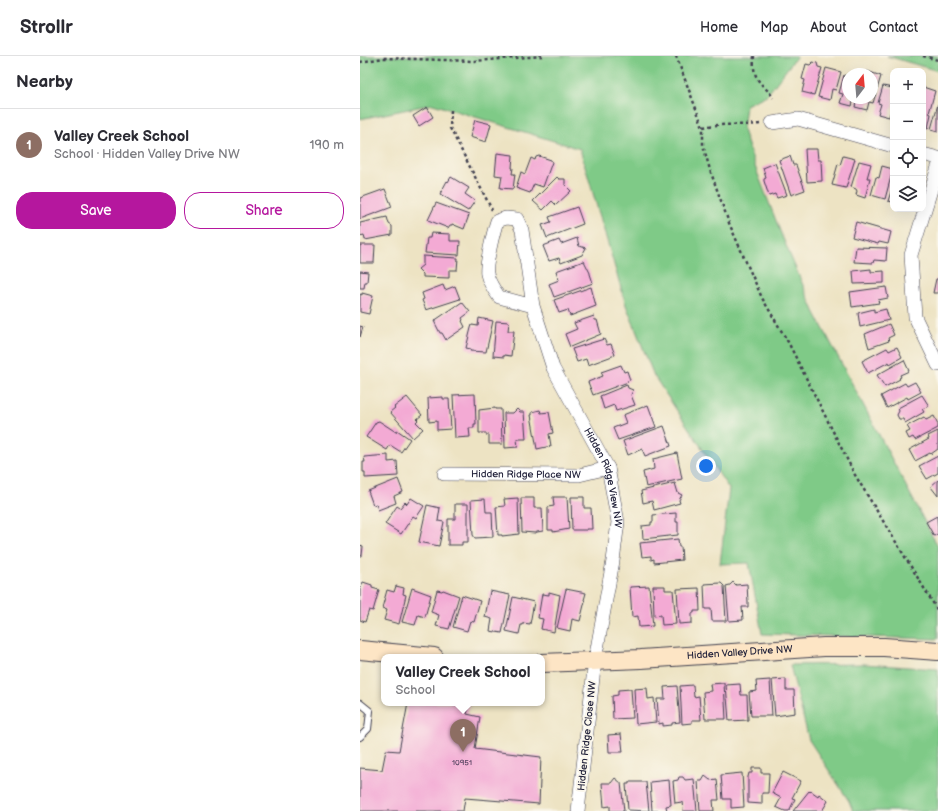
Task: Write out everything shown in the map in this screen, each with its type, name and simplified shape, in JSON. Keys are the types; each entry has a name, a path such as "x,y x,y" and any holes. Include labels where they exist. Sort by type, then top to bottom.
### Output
{"street":[{"path":"772,123 798,119 890,145"},
{"path":"926,155 938,158"},
{"path":"938,167 911,255 915,316 938,364"},
{"name":"Hidden Ridge View NW","path":"497,221 506,218 517,218 522,230 533,306 553,368 608,468 618,522 613,561 595,660"},
{"path":"497,221 494,229 486,272 491,285 499,297 533,306"},
{"name":"Hidden Ridge Place NW","path":"444,474 579,476 608,468"},
{"name":"Hidden Valley Drive NW","path":"545,663 641,659 824,647 884,647 938,651"},
{"path":"360,650 402,654"},
{"name":"Hidden Ridge Close NW","path":"578,811 595,660"}],"lane":[{"path":"360,703 370,711 368,729 360,737"}],"path":[{"path":"360,62 383,58 474,61 542,56"},
{"path":"676,56 703,127 703,145 710,170 729,223 762,298 788,342 855,475 938,611"},
{"path":"754,56 753,64 755,76 763,86 771,92 773,98"},
{"path":"923,56 938,60"},
{"path":"451,110 450,128 497,221"},
{"path":"703,127 716,124 742,126 772,123"}],"green space":[{"path":"360,56 797,56 767,95 746,105 743,130 757,172 782,236 814,311 938,547 938,639 762,634 749,563 720,564 729,489 654,376 626,305 580,149 433,104 360,119"},
{"path":"887,56 938,56 938,71"},
{"path":"864,664 938,669 938,811 853,811 849,801 809,740 790,665"}],"building":[{"path":"813,62 817,63 818,67 822,68 814,95 802,92 805,80 802,79 806,64 810,65"},
{"path":"826,68 841,72 836,90 832,89 830,100 818,97"},
{"path":"878,75 881,76 878,86"},
{"path":"842,82 842,94 839,93"},
{"path":"883,86 890,87 889,117 878,114 881,104 878,103"},
{"path":"926,88 935,91 929,113 931,114 928,128 926,127"},
{"path":"856,104 868,104 867,110 855,107"},
{"path":"938,104 938,131 931,129"},
{"path":"427,107 433,117 419,126 413,116"},
{"path":"475,120 491,124 486,142 470,137"},
{"path":"805,149 817,149 818,160 821,160 822,181 807,182"},
{"path":"497,153 513,155 512,174 515,174 513,189 500,188 502,176 495,175"},
{"path":"539,156 551,160 552,162 543,187 534,184 530,193 516,188 521,172 525,174 531,158 535,160 536,157"},
{"path":"790,156 793,165 796,165 805,190 791,195 779,160"},
{"path":"843,156 855,159 846,188 832,185 838,164 840,165"},
{"path":"859,161 871,164 867,178 870,178 865,198 856,195 856,189 851,187"},
{"path":"775,163 787,195 777,198 775,194 769,196 764,181 766,178 763,168"},
{"path":"882,166 890,168 890,180 885,199 871,195 876,177 879,178"},
{"path":"451,177 469,188 465,194 475,201 468,211 440,194"},
{"path":"557,177 559,179 565,179 565,185 571,191 556,205 552,201 543,210 533,201"},
{"path":"385,189 392,207 360,219 360,198"},
{"path":"436,203 469,215 464,229 452,224 448,228 428,220"},
{"path":"577,207 583,224 547,238 542,225 551,222 549,217"},
{"path":"387,217 389,224 392,226 392,235 365,240 364,235 360,236 360,223"},
{"path":"856,222 891,232 888,244 879,242 878,244 852,237"},
{"path":"431,233 450,234 450,241 460,241 459,255 425,253 427,238 430,238"},
{"path":"577,238 579,246 586,248 582,255 561,263 559,258 549,261 543,246 559,240 561,244"},
{"path":"360,245 375,245 374,263 360,263"},
{"path":"856,247 887,248 886,261 874,260 873,263 854,262"},
{"path":"423,256 458,258 457,270 449,270 449,278 423,277 423,274 418,269 423,265"},
{"path":"584,261 593,283 554,297 549,284 559,280 556,271"},
{"path":"871,269 871,272 884,271 884,283 854,284 853,271"},
{"path":"360,271 368,272 367,282 365,282 364,288 360,288"},
{"path":"936,279 938,279 938,293 933,293"},
{"path":"443,285 445,290 455,286 460,299 426,310 422,300 424,299 422,293"},
{"path":"591,287 596,306 570,316 568,310 559,313 554,300"},
{"path":"886,287 888,298 878,300 879,303 852,307 850,292"},
{"path":"362,293 373,296 369,314 360,312 360,294 362,295"},
{"path":"462,302 470,312 462,318 465,327 446,340 442,333 440,333 434,321"},
{"path":"874,309 874,312 886,309 889,320 860,327 858,313"},
{"path":"594,316 595,320 597,320 601,334 570,347 565,334 577,329 574,323"},
{"path":"479,318 493,321 486,352 470,351 471,349 466,348 472,325 478,326"},
{"path":"496,321 509,322 508,331 514,331 511,356 493,356"},
{"path":"889,324 894,335 888,338 889,341 869,348 865,334"},
{"path":"360,326 363,327 360,337"},
{"path":"604,339 607,345 611,344 615,355 588,365 586,359 577,362 572,349"},
{"path":"897,347 902,357 890,364 889,362 868,373 862,361 887,348 889,351"},
{"path":"904,360 909,371 900,375 900,379 885,387 877,375"},
{"path":"621,365 624,372 627,371 630,380 593,395 588,382 603,376 601,372"},
{"path":"915,382 921,392 908,399 907,397 887,408 881,396 905,383 907,386"},
{"path":"627,385 628,388 633,390 631,395 635,405 616,411 614,405 604,409 600,396"},
{"path":"475,394 476,424 474,424 474,428 469,428 470,437 455,438 453,395"},
{"path":"922,395 929,406 922,409 924,412 905,423 903,419 899,419 897,415 899,411 898,408"},
{"path":"407,397 422,415 416,422 423,429 413,438 390,412"},
{"path":"443,397 443,399 449,399 451,429 437,430 437,421 429,422 428,398"},
{"path":"648,405 656,427 618,440 613,428 626,423 623,415"},
{"path":"495,408 501,409 502,444 489,444 489,435 486,435 486,433 479,433 479,410"},
{"path":"517,409 520,412 524,412 526,439 517,439 518,447 505,448 504,413 513,413"},
{"path":"540,410 541,413 549,412 553,433 549,434 551,446 537,449 531,415 532,412"},
{"path":"934,416 938,424 938,428 915,440 913,437 909,439 906,433 910,431 907,426 924,417 926,420"},
{"path":"379,421 396,432 397,430 410,439 401,452 390,445 387,450 366,437 376,422"},
{"path":"664,426 671,446 645,456 642,449 628,455 623,441"},
{"path":"938,431 938,449 915,461 909,450 929,439 928,436"},
{"path":"677,453 682,479 646,487 643,472 654,469 653,459"},
{"path":"388,455 388,462 397,461 398,476 365,478 365,472 363,472 363,462 365,462 364,457"},
{"path":"938,456 938,473 927,479 919,466"},
{"path":"398,479 403,492 394,496 396,503 378,510 376,504 373,505 368,491"},
{"path":"938,480 938,496 931,486"},
{"path":"675,483 678,493 682,495 679,500 680,503 654,510 652,501 643,503 641,491"},
{"path":"553,497 567,497 569,529 553,532 553,530 548,530 548,507 554,506"},
{"path":"571,497 584,497 584,508 591,508 592,529 572,530"},
{"path":"411,498 424,506 416,518 413,516 401,534 385,524 397,506 400,508 405,502 407,504"},
{"path":"518,498 519,534 498,535 496,507 505,506 504,499"},
{"path":"521,498 534,498 534,508 542,508 543,531 535,533 522,532"},
{"path":"485,499 486,512 492,512 493,537 475,538 473,535 471,500"},
{"path":"455,504 468,504 468,542 462,542 462,545 448,545 448,519 455,519"},
{"path":"427,505 440,508 438,521 444,522 439,546 419,542"},
{"path":"676,513 678,535 643,539 642,526 651,525 651,522 653,522 653,515"},
{"path":"937,516 938,534 934,536 926,522"},
{"path":"678,539 679,547 681,547 682,560 654,563 654,559 651,560 651,556 642,557 640,543"},
{"path":"360,545 363,546 362,556 360,556"},
{"path":"363,582 372,585 372,588 379,590 373,611 369,610 365,622 360,620 360,589"},
{"path":"733,582 736,585 747,584 748,607 742,607 743,620 729,621 726,586"},
{"path":"721,583 724,586 726,621 712,621 711,609 705,609 704,584"},
{"path":"396,586 404,588 403,594 406,595 399,624 384,620 387,610 382,608 387,590 394,592"},
{"path":"649,586 653,626 639,627 638,616 632,617 630,587"},
{"path":"653,586 665,586 665,590 673,590 676,624 662,625 661,615 654,616"},
{"path":"412,588 431,595 425,617 418,615 415,625 402,622"},
{"path":"699,588 700,611 694,611 694,613 692,613 692,623 679,624 677,589"},
{"path":"566,589 586,593 580,621 572,619 570,631 557,628"},
{"path":"437,590 443,590 459,596 449,629 436,626 439,615 431,612"},
{"path":"490,591 510,595 502,633 490,631 492,619 485,617"},
{"path":"549,592 560,595 554,632 541,629 543,619 538,618 542,594 549,595"},
{"path":"462,595 480,601 474,622 470,621 467,631 453,627"},
{"path":"513,597 534,602 530,624 523,623 519,634 506,631"},
{"path":"786,679 786,690 794,690 795,713 775,716 772,680"},
{"path":"770,680 772,716 751,716 749,692 757,691 756,681"},
{"path":"724,683 726,719 705,719 703,692 711,691 710,684"},
{"path":"740,684 741,695 747,695 748,720 729,721 726,685"},
{"path":"693,685 694,697 699,696 701,720 692,720 692,723 682,724 680,686"},
{"path":"677,686 680,722 663,726 663,723 659,724 657,699 665,699 664,687"},
{"path":"647,688 648,699 654,698 656,722 636,724 634,689"},
{"path":"631,689 633,718 613,719 612,696 618,695 618,690"},
{"path":"407,706 469,706 467,714 480,717 475,749 541,757 539,804 465,798 463,811 360,811 360,768 382,770 386,750 399,751"},
{"path":"621,734 623,752 609,752 608,735"},
{"path":"752,768 761,768 761,773 769,773 768,793 762,793 762,804 748,803 748,777 749,773 752,773"},
{"path":"783,772 801,781 792,798 795,799 789,811 776,807 781,798 772,793"},
{"path":"742,773 744,807 731,808 731,799 723,799 721,775"},
{"path":"705,776 710,780 717,779 719,800 713,800 714,811 700,811 698,781 702,781"},
{"path":"679,777 683,777 685,780 694,779 697,811 683,811 682,802 675,803 673,781 678,780"},
{"path":"615,778 621,783 624,811 610,811 610,806 604,807 602,783 611,783"},
{"path":"669,780 671,805 666,806 667,811 652,811 650,782"},
{"path":"629,782 646,782 649,811 628,810 626,784 629,784"},
{"path":"809,791 818,796 819,794 828,801 822,811 793,811"}],"place":[{"name":"Valley Creek School","path":"463,752"}]}
